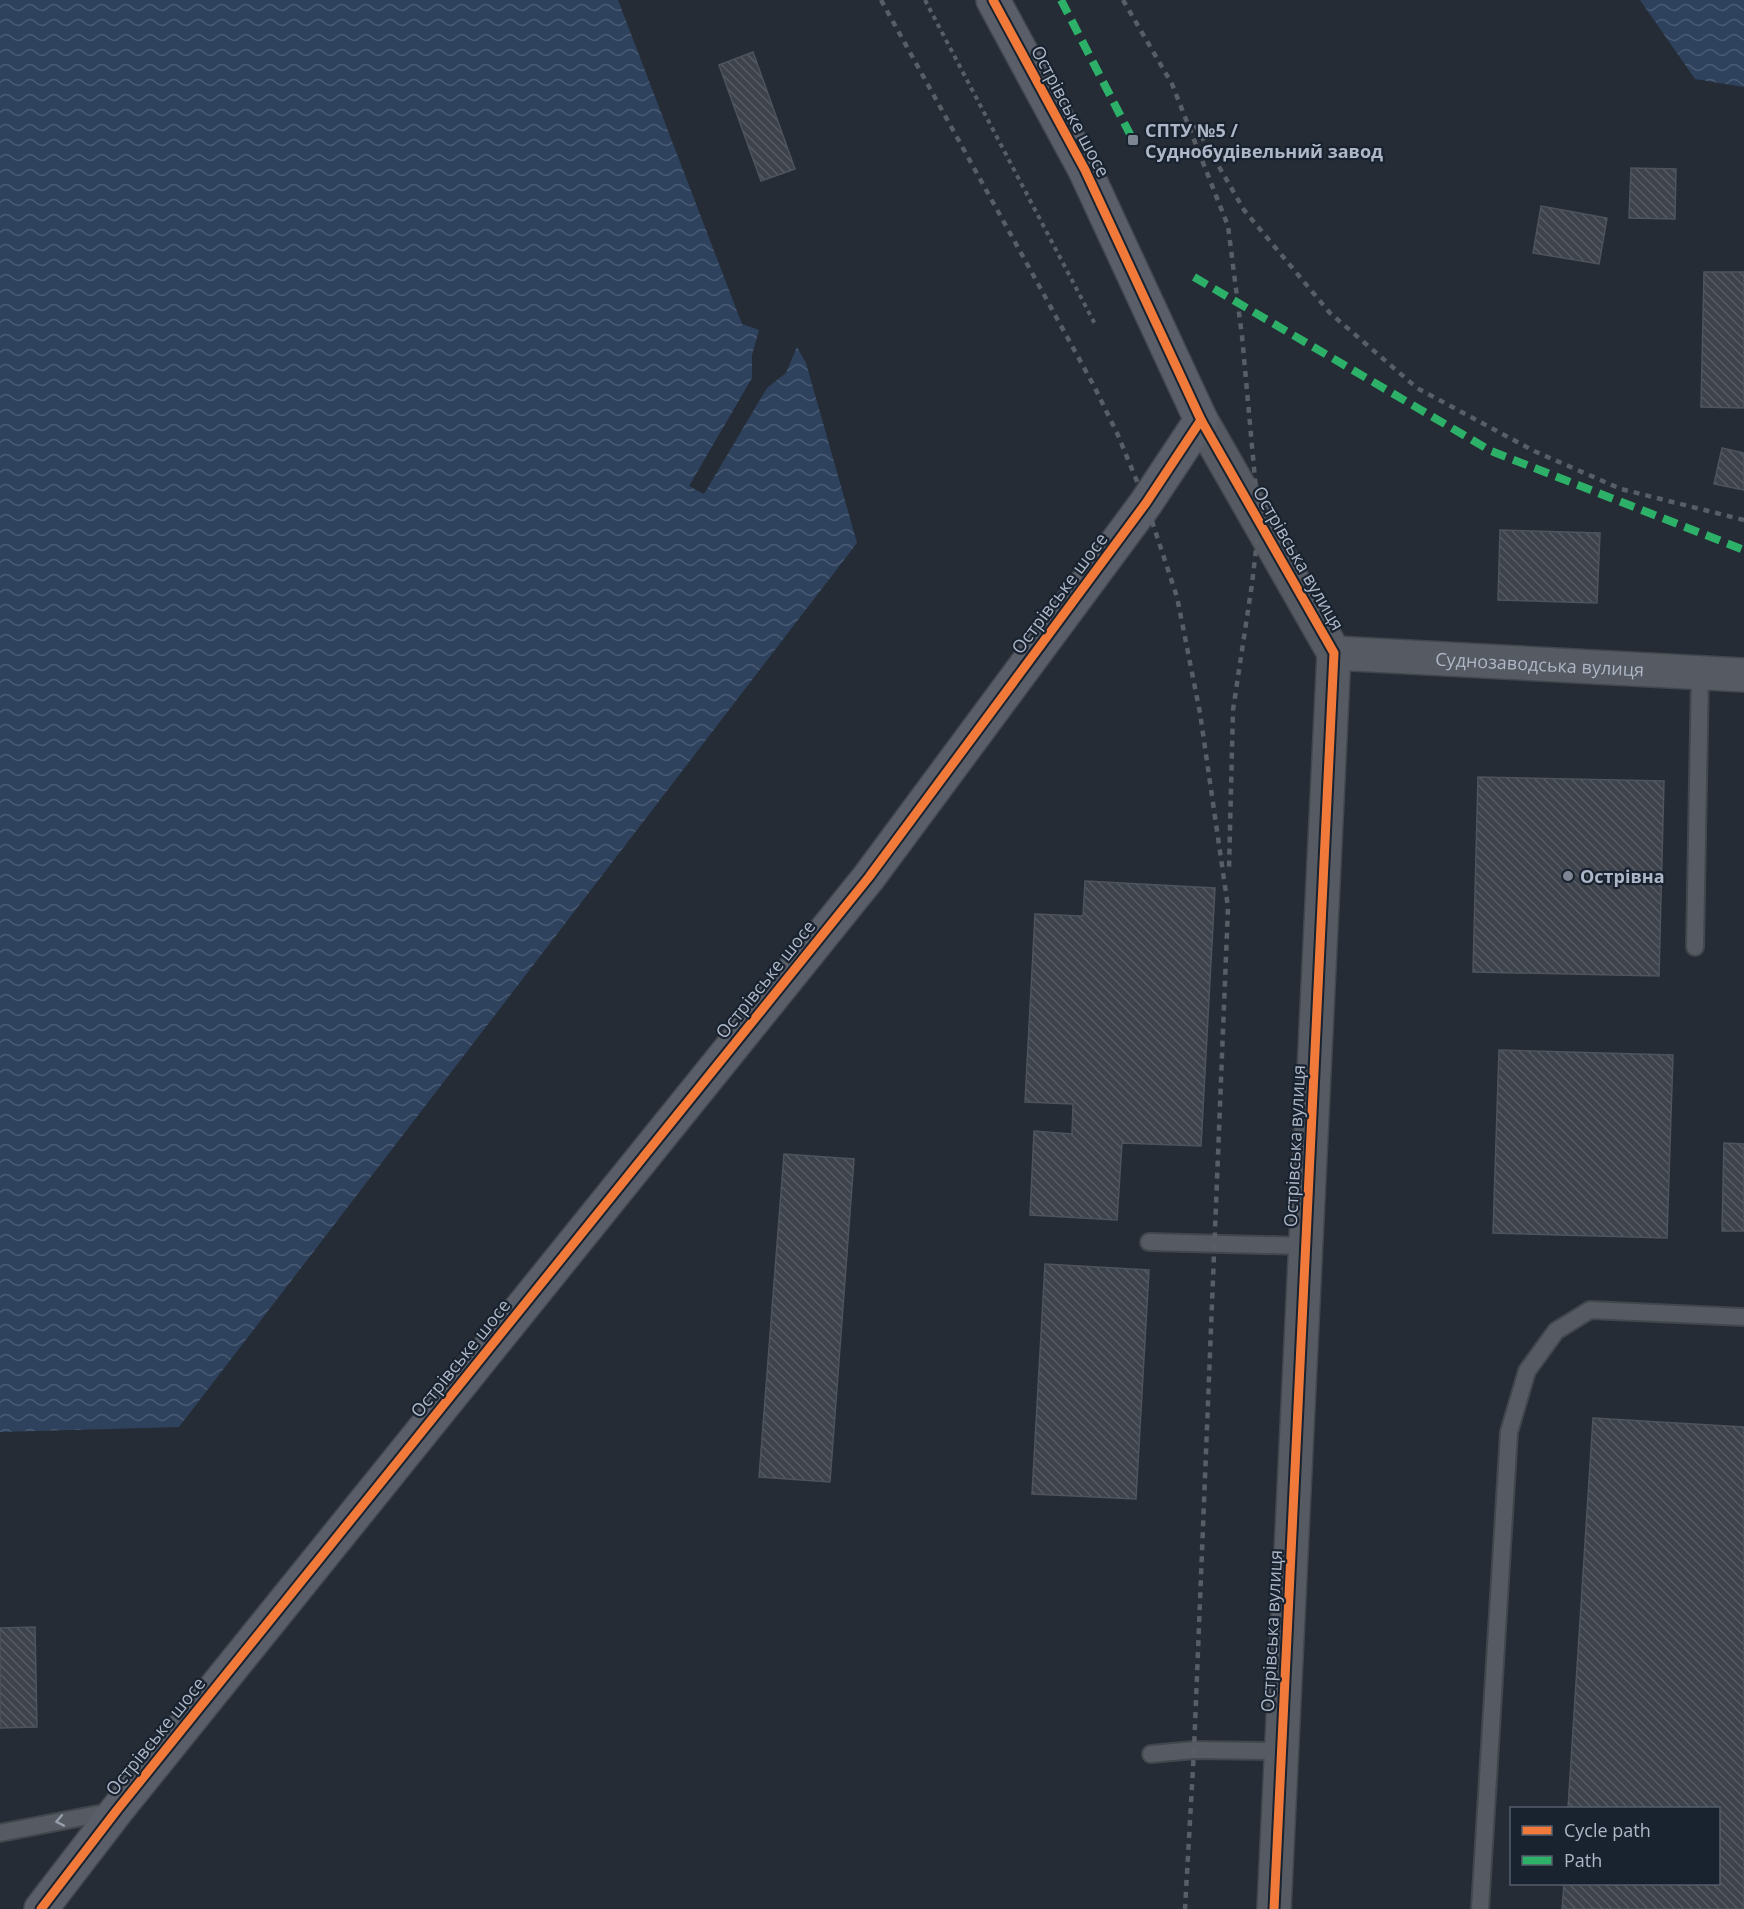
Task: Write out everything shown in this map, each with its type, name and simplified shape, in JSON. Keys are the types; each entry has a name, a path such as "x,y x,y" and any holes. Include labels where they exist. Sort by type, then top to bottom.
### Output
{"street":[{"name":"Острівське шосе","path":"41,1909 117,1810 869,877 1146,503 1201,420 1085,170 993,0"},
{"name":"Острівська вулиця","path":"1201,420 1334,652 1274,1909"},
{"name":"Суднозаводська вулиця","path":"1334,652 1744,675"}],"lane":[{"path":"1695,947 1700,673"},
{"path":"1149,1242 1306,1246"},
{"path":"1480,1909 1509,1432 1527,1371 1556,1331 1590,1310 1744,1317"},
{"path":"1151,1754 1194,1750 1282,1751"},
{"path":"0,1833 117,1810"}],"path":[{"path":"925,0 1096,326"}],"water":[{"path":"0,0 618,0 742,324 759,330 752,355 752,378 689,486 704,494 767,388 786,373 797,347 806,363 857,543 179,1427 0,1432"},
{"path":"1640,0 1744,0 1744,87 1695,79"}],"building":[{"path":"753,52 795,169 761,181 719,65"},
{"path":"1631,168 1676,169 1675,219 1629,218"},
{"path":"1541,206 1607,218 1599,264 1533,253"},
{"path":"1704,272 1744,272 1744,408 1701,407"},
{"path":"1722,448 1744,453 1744,490 1714,484"},
{"path":"1500,530 1600,533 1597,603 1498,600"},
{"name":"Острівна","path":"1478,777 1664,781 1659,976 1473,972"},
{"path":"1085,881 1215,888 1201,1146 1122,1143 1117,1220 1030,1215 1034,1131 1072,1134 1073,1104 1025,1102 1035,914 1083,916"},
{"path":"1499,1050 1673,1055 1667,1238 1493,1233"},
{"path":"1724,1143 1744,1144 1744,1231 1722,1231"},
{"path":"784,1154 854,1159 830,1482 759,1477"},
{"path":"1045,1264 1149,1270 1136,1499 1032,1494"},
{"path":"1593,1418 1744,1427 1744,1909 1562,1909 1564,1885 1720,1885 1720,1807 1568,1807"},
{"path":"35,1627 37,1727 0,1728 0,1628"}],"railway":[{"path":"881,0 1094,386 1117,433 1146,503 1177,597 1200,713 1228,907 1194,1750 1185,1909"},
{"path":"1123,0 1172,84 1228,226 1242,336 1259,523 1233,710 1229,869"},
{"path":"1195,125 1244,210 1330,313 1417,388 1534,451 1621,489 1744,520"}],"marked path":[{"path":"1061,0 1133,140"},
{"path":"1194,277 1491,451 1744,550"}],"cycle path":[{"path":"41,1909 117,1810 869,877 1146,503 1201,420 1085,170 993,0"},
{"path":"1201,420 1334,653 1274,1909"}],"place":[{"name":"СПТУ №5 / Суднобудівельний завод","path":"1133,140"},
{"name":"Острівна","path":"1568,876"}]}
